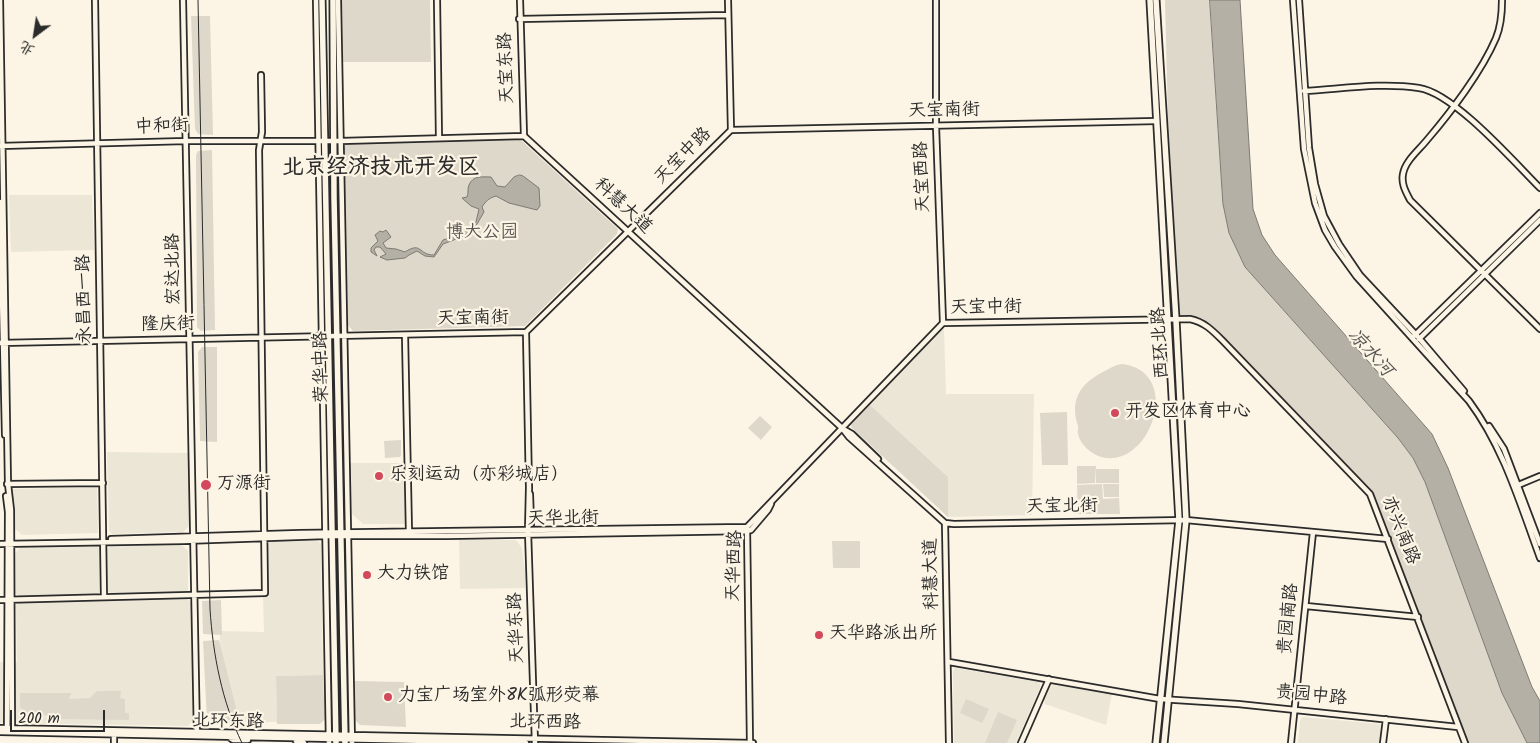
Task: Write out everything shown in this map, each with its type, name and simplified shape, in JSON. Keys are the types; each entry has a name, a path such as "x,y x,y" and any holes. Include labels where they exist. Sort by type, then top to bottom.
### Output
{"main road":[{"name":"荣华中路","path":"322,0 324,79 322,140 327,279 324,337 331,476 329,534 336,739"},
{"name":"西环北路","path":"1150,0 1179,520 1156,743"},
{"name":"西环北路","path":"1156,0 1176,320 1186,520 1164,743"},
{"name":"荣华中路","path":"334,1 334,197 342,592 349,739"}],"street":[{"path":"0,0 3,343"},
{"name":"永昌西一路","path":"95,0 104,597"},
{"name":"宏达北路","path":"183,0 197,734"},
{"path":"316,0 318,92 322,140 320,292 324,337 324,487 329,534 329,739"},
{"path":"437,0 439,138"},
{"name":"天宝东路","path":"520,0 519,19 524,136"},
{"name":"天宝中路","path":"628,231 730,130 728,0"},
{"name":"天宝西路","path":"936,0 936,126 943,323"},
{"path":"1293,0 1302,91"},
{"path":"1299,0 1304,149 1315,203 1325,230 1356,276 1416,338 1484,420 1502,455 1540,544"},
{"path":"1502,0 1500,26 1496,38 1454,106 1413,155 1403,173 1403,185 1410,200 1540,329"},
{"path":"334,1 342,180 349,577 349,739"},
{"path":"519,19 727,15"},
{"path":"0,600 264,593 258,150 262,132 261,75"},
{"path":"318,92 324,79"},
{"path":"1302,91 1387,86 1421,88 1454,106 1474,122 1540,188"},
{"name":"天宝南街","path":"730,130 1157,121"},
{"path":"334,141 524,136"},
{"name":"科慧大道","path":"524,136 842,428 849,437 945,523 949,743"},
{"name":"中和街","path":"1,146 186,141 334,141"},
{"path":"334,197 342,180"},
{"path":"0,202 7,484 11,510 9,543 9,730"},
{"path":"1416,338 1540,213"},
{"path":"1416,338 1485,276 1540,220"},
{"name":"天宝南街","path":"337,337 526,332 628,231"},
{"path":"320,292 327,279"},
{"name":"天宝中街","path":"842,428 943,323 1176,320"},
{"name":"亦兴南路","path":"1176,320 1198,320 1206,325 1370,494 1465,743"},
{"name":"天华东路","path":"526,332 535,740"},
{"path":"405,335 409,533"},
{"name":"隆庆街","path":"3,343 337,337"},
{"path":"338,394 345,380"},
{"name":"天华西路","path":"751,743 747,529 842,428"},
{"path":"324,487 331,476"},
{"path":"1516,486 1540,476"},
{"path":"7,484 103,483"},
{"path":"1516,486 1540,558"},
{"name":"天宝北街","path":"945,523 1186,520 1388,539"},
{"name":"天华北街","path":"329,534 747,529"},
{"name":"贵园南路","path":"1291,743 1313,532"},
{"name":"天华北街","path":"348,535 530,533"},
{"path":"0,543 329,534"},
{"path":"342,592 349,577"},
{"path":"1306,606 1418,617"},
{"name":"贵园中路","path":"949,662 1160,699 1294,710 1458,727"},
{"path":"328,685 334,672"},
{"path":"1021,743 1049,679"},
{"path":"1383,743 1386,719"},
{"name":"北环东路","path":"0,728 9,730 329,739"},
{"name":"北环东路","path":"0,732 9,730"},
{"path":"114,733 114,743"},
{"name":"北环东路","path":"197,734 336,739"},
{"path":"228,736 233,741 299,740 304,743"},
{"name":"北环西路","path":"336,739 526,743"},
{"name":"北环西路","path":"349,739 751,743"},
{"path":"382,743 389,739"}],"shaded area":[{"path":"1210,0 1240,0 1253,209 1262,235 1275,255 1432,434 1448,468 1532,687 1540,701 1540,743 1527,743 1502,693 1425,482 1413,458 1398,438 1245,267 1229,233 1223,204"},
{"path":"520,175 539,188 540,206 537,210 509,203 496,196 488,200 482,207 484,212 477,224 464,236 443,244 434,257 425,256 417,251 405,258 387,260 380,257 386,254 380,247 376,247 374,250 377,256 371,252 371,248 378,241 375,235 380,231 386,230 391,237 383,243 386,248 405,252 417,248 425,253 434,255 443,240 462,234 476,222 479,209 471,206 462,198 467,197 468,186 473,180 478,177 491,177 497,186 505,187 514,177"},
{"path":"9,195 92,195 94,250 11,252"},
{"path":"944,329 946,394 1034,394 1032,515 948,517 948,477 870,405"},
{"path":"107,452 188,453 190,525 183,532 112,534 109,530"},
{"path":"350,463 404,463 405,524 363,524 351,513"},
{"path":"97,487 98,533 22,535 14,528 13,489"},
{"path":"316,539 321,544 323,675 276,676 277,722 240,722 223,661 220,631 264,632 263,597 269,597 268,544 271,541"},
{"path":"459,540 516,540 522,548 525,588 460,589"},
{"path":"180,543 188,551 188,590 185,593 112,594 108,591 107,549 111,545"},
{"path":"96,545 100,549 100,590 98,595 19,596 15,593 14,554 22,546"},
{"path":"187,598 191,603 193,720 188,726 0,723 0,662 17,662 16,605 20,602"},
{"path":"955,668 1040,682 1040,688 1016,743 954,743 953,672"},
{"path":"1054,685 1112,694 1106,725 1045,704 1044,700 1050,686"},
{"path":"1302,717 1381,724 1379,743 1298,743"}],"green space":[{"path":"342,0 430,0 431,62 343,62"},
{"path":"1165,0 1210,0 1223,204 1229,233 1245,267 1398,438 1413,458 1425,482 1502,693 1527,743 1467,743 1371,491 1213,326 1199,318 1183,317 1179,314 1168,121"},
{"path":"191,16 210,16 213,135 198,134 195,129"},
{"name":"博大公园","path":"517,139 522,141 618,229 617,234 525,326 353,331 348,325 344,147 348,142"},
{"path":"212,150 215,330 201,331 197,327 196,155 198,151"},
{"path":"202,347 217,347 217,442 200,441 198,352"},
{"name":"开发区体育中心","path":"1122,364 1141,371 1152,383 1156,400 1154,418 1146,435 1134,449 1119,457 1101,457 1093,454 1086,448 1079,438 1075,409 1076,401 1082,388 1093,378 1116,365"},
{"path":"870,405 948,477 948,517 852,428 851,425"},
{"path":"1067,412 1068,465 1042,465 1040,413"},
{"path":"760,416 772,427 761,440 748,428"},
{"path":"401,440 400,457 385,458 384,441"},
{"path":"1077,466 1096,466 1095,483 1077,484"},
{"path":"1096,469 1119,469 1119,483 1096,483"},
{"path":"1102,484 1103,499 1119,498 1120,514 1078,514 1077,485"},
{"path":"1103,484 1119,484 1119,497 1104,497"},
{"path":"832,541 860,541 860,568 833,568"},
{"path":"221,600 222,635 203,634 202,601"},
{"path":"219,640 240,724 211,724 207,721 203,641"},
{"path":"323,675 325,719 320,724 277,724 276,676"},
{"path":"354,681 404,682 406,727 360,725 355,720"},
{"path":"97,691 121,691 120,698 125,699 125,713 129,713 129,720 55,719 45,715 32,716 20,707 20,693 72,693 69,697 70,699 90,698"},
{"path":"966,699 989,709 982,723 960,713"},
{"path":"998,712 1017,720 1007,743 985,743"}],"railway":[{"path":"198,0 210,609 213,644 224,695 242,743"}],"place":[{"name":"开发区体育中心","path":"1115,413"},
{"name":"乐刻运动（亦彩城店）","path":"379,476"},
{"name":"万源街","path":"206,485"},
{"name":"大力铁馆","path":"367,575"},
{"name":"天华路派出所","path":"819,635"},
{"name":"力宝广场室外8K弧形荧幕","path":"388,697"}],"district":[{"name":"北京经济技术开发区","path":"381,169"}],"water label":[{"name":"凉水河","path":"1369,354"}]}
